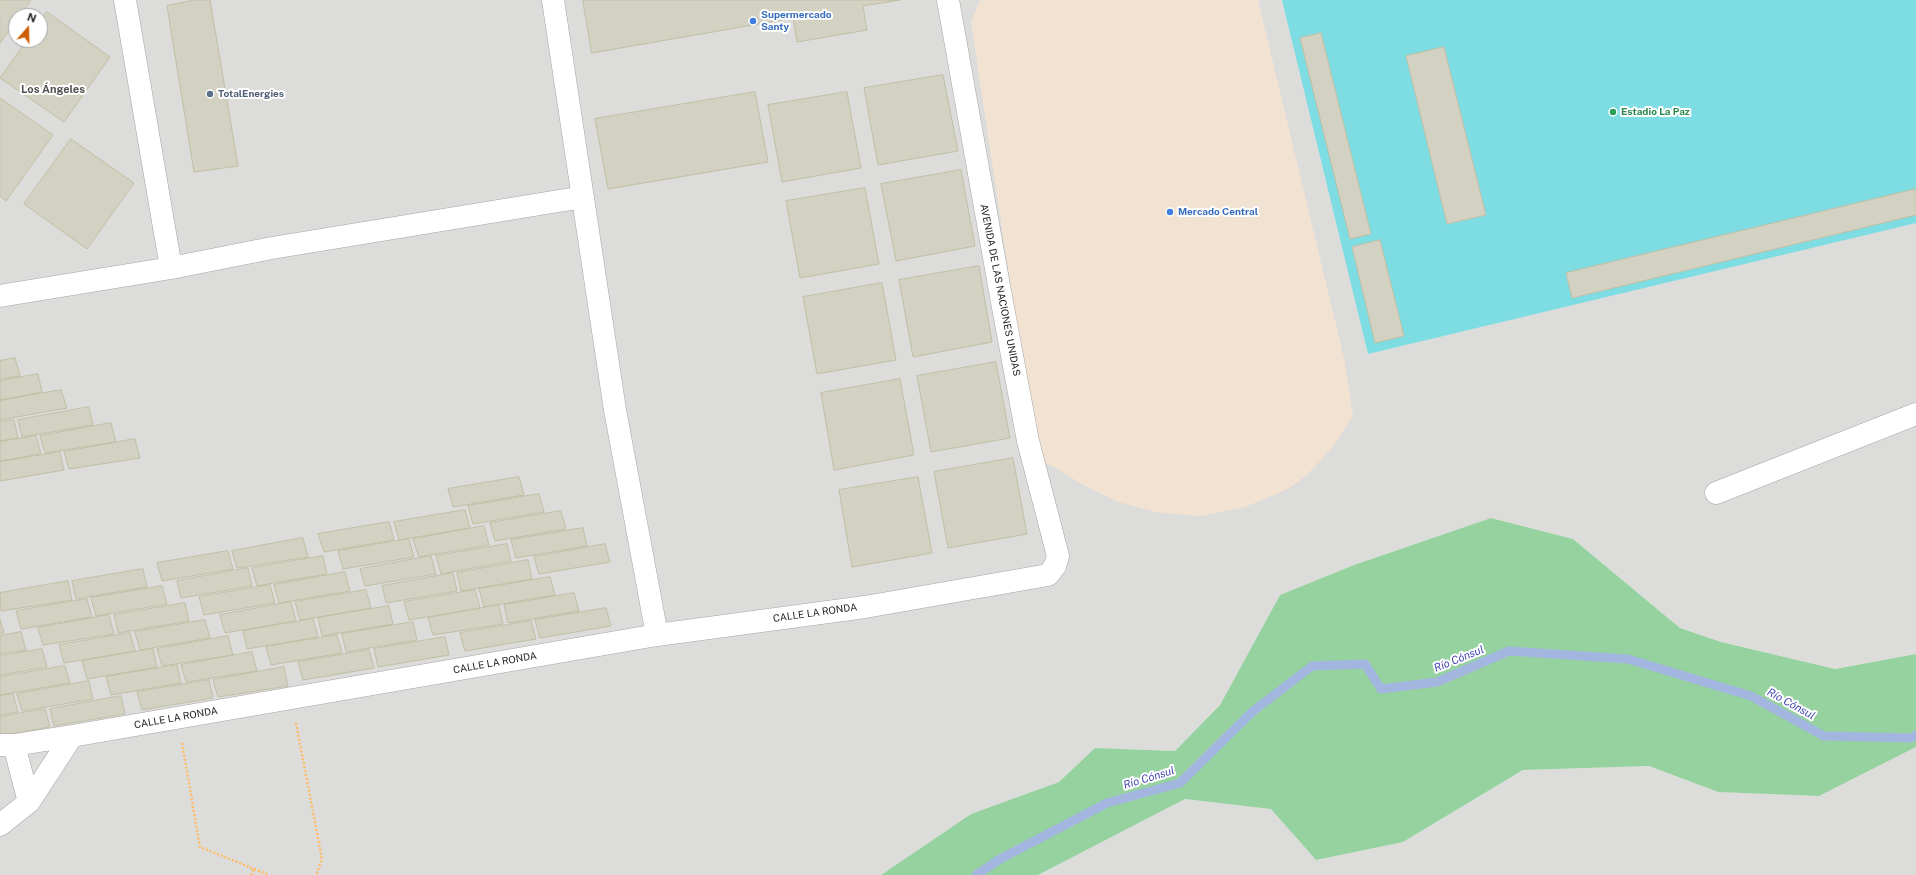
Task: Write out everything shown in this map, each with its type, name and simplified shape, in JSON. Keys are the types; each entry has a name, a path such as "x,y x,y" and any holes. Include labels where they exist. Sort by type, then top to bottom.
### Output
{"street":[{"path":"125,0 171,268"},
{"path":"553,0 615,410 657,635"},
{"name":"AVENIDA DE LAS NACIONES UNIDAS","path":"948,0 1028,441 1058,556 1055,566 1048,575"},
{"path":"0,296 171,268 272,248 582,197"},
{"path":"1716,493 1916,414"},
{"name":"CALLE LA RONDA","path":"7,745 72,736 292,699 657,635 865,607 991,583 1048,575"},
{"path":"0,825 29,802 72,736"},
{"path":"7,745 29,802"}],"path":[{"path":"292,699 322,859 316,875"},
{"path":"178,717 200,847 269,875"},
{"path":"250,875 254,869"}],"shaded area":[{"path":"0,0 1916,0 1916,654 1835,669 1721,642 1680,628 1573,539 1491,518 1354,565 1280,595 1220,705 1175,751 1095,748 1059,782 971,814 881,875 0,875"},
{"name":"Mercado Central","path":"980,0 1258,0 1344,358 1353,415 1340,437 1324,457 1307,475 1288,489 1245,507 1201,516 1160,513 1118,502 1083,485 1045,463 1035,448 971,22"},
{"name":"Estadio La Paz","path":"1282,0 1916,0 1916,223 1368,354"},
{"path":"1916,747 1916,875 1038,875 1185,799 1271,809 1316,860 1403,842 1523,770 1649,766 1718,792 1819,796"}],"green space":[{"path":"1491,518 1573,539 1680,628 1721,642 1835,669 1916,654 1916,747 1819,796 1718,792 1649,766 1523,770 1403,842 1316,860 1271,809 1185,799 1038,875 881,875 971,814 1059,782 1095,748 1175,751 1220,705 1280,595 1354,565"}],"building":[{"path":"0,0 31,0 25,8 8,8 8,32 0,43"},
{"path":"194,0 210,0 238,166 194,172 167,6"},
{"path":"583,0 900,0 863,6 867,30 797,42 793,18 592,53"},
{"path":"48,13 110,57 64,122 0,78 21,48 48,48"},
{"path":"1321,33 1371,234 1350,239 1300,38"},
{"path":"1444,47 1486,215 1447,224 1406,56"},
{"path":"943,75 958,151 878,165 864,88"},
{"path":"755,92 768,162 608,189 595,119"},
{"path":"847,92 861,168 782,182 768,105"},
{"path":"0,98 53,135 6,201 0,196"},
{"path":"71,139 134,183 87,249 24,204"},
{"path":"961,170 975,246 896,261 881,184"},
{"path":"865,188 879,264 800,278 786,201"},
{"path":"1916,189 1916,215 1572,298 1566,273"},
{"path":"1380,240 1404,336 1375,343 1352,247"},
{"path":"979,266 992,342 913,357 899,280"},
{"path":"882,283 896,360 817,374 803,297"},
{"path":"15,358 20,376 0,379 0,361"},
{"path":"996,362 1010,438 931,452 917,376"},
{"path":"38,374 42,392 0,400 0,381"},
{"path":"900,379 914,455 834,470 821,393"},
{"path":"61,390 67,408 0,420 0,401"},
{"path":"89,407 93,425 22,437 18,420"},
{"path":"14,420 18,438 0,441 0,422"},
{"path":"111,423 116,442 45,453 40,436"},
{"path":"36,436 41,454 0,461 0,442"},
{"path":"135,439 140,458 69,469 64,452"},
{"path":"60,452 64,470 0,481 0,462"},
{"path":"1013,458 1027,534 948,548 934,472"},
{"path":"519,477 524,495 453,507 448,489"},
{"path":"918,477 932,553 852,567 839,490"},
{"path":"539,494 544,512 473,524 468,506"},
{"path":"465,510 470,528 399,540 394,522"},
{"path":"561,511 566,529 495,541 490,523"},
{"path":"389,522 394,540 324,552 318,534"},
{"path":"484,526 489,545 419,557 413,539"},
{"path":"583,528 587,546 516,558 511,540"},
{"path":"303,538 308,557 237,568 232,551"},
{"path":"409,539 414,557 343,569 338,551"},
{"path":"507,544 511,561 441,574 436,556"},
{"path":"605,544 610,562 539,574 534,557"},
{"path":"228,551 233,569 162,581 157,563"},
{"path":"323,556 327,574 257,586 252,568"},
{"path":"431,556 436,574 365,586 360,569"},
{"path":"528,560 532,579 461,591 457,573"},
{"path":"248,568 252,586 181,598 177,581"},
{"path":"143,569 147,587 76,599 72,581"},
{"path":"345,572 350,591 279,603 274,585"},
{"path":"453,573 457,591 386,603 382,586"},
{"path":"550,577 555,595 484,607 479,589"},
{"path":"68,581 72,600 1,611 0,593"},
{"path":"270,585 275,603 204,615 199,597"},
{"path":"162,586 167,604 96,616 91,598"},
{"path":"366,590 371,608 300,620 295,602"},
{"path":"475,590 480,608 409,620 404,602"},
{"path":"574,593 579,611 508,623 504,605"},
{"path":"87,599 92,617 21,629 16,611"},
{"path":"291,602 296,621 225,633 220,615"},
{"path":"185,603 189,621 118,633 114,615"},
{"path":"499,605 503,624 433,635 428,618"},
{"path":"389,606 393,624 322,636 318,618"},
{"path":"606,608 611,626 540,638 535,620"},
{"path":"109,615 114,634 43,645 38,628"},
{"path":"0,619 4,633 0,634"},
{"path":"313,619 318,637 247,649 243,631"},
{"path":"205,620 210,638 140,650 135,632"},
{"path":"531,621 536,639 465,651 460,633"},
{"path":"413,622 417,640 346,652 342,634"},
{"path":"21,632 26,650 0,654 0,636"},
{"path":"130,633 135,651 64,663 59,645"},
{"path":"337,635 342,653 271,665 266,647"},
{"path":"228,636 233,655 162,666 157,649"},
{"path":"445,637 449,655 378,667 374,649"},
{"path":"42,649 47,667 0,675 0,656"},
{"path":"153,649 157,667 87,679 82,661"},
{"path":"369,650 374,668 303,680 298,662"},
{"path":"252,652 257,671 186,682 181,665"},
{"path":"177,665 181,683 111,695 106,677"},
{"path":"65,666 70,683 0,695 0,677"},
{"path":"284,667 288,686 218,697 213,680"},
{"path":"209,680 213,698 142,710 137,692"},
{"path":"89,681 93,699 22,711 17,694"},
{"path":"13,694 18,712 0,715 0,696"},
{"path":"121,696 125,714 54,726 50,709"},
{"path":"45,709 50,727 0,736 0,717"}],"waterway":[{"name":"Río Cónsul","path":"976,875 1000,859 1107,803 1180,783 1252,712 1312,666 1365,664 1381,689 1437,682 1509,651 1628,659 1751,696 1824,736 1911,738 1916,735"}],"place":[{"name":"Supermercado Santy","path":"753,21"},
{"name":"TotalEnergies","path":"210,94"},
{"name":"Estadio La Paz","path":"1613,112"},
{"name":"Mercado Central","path":"1170,212"}],"district":[{"name":"Los Ángeles","path":"53,90"}]}
